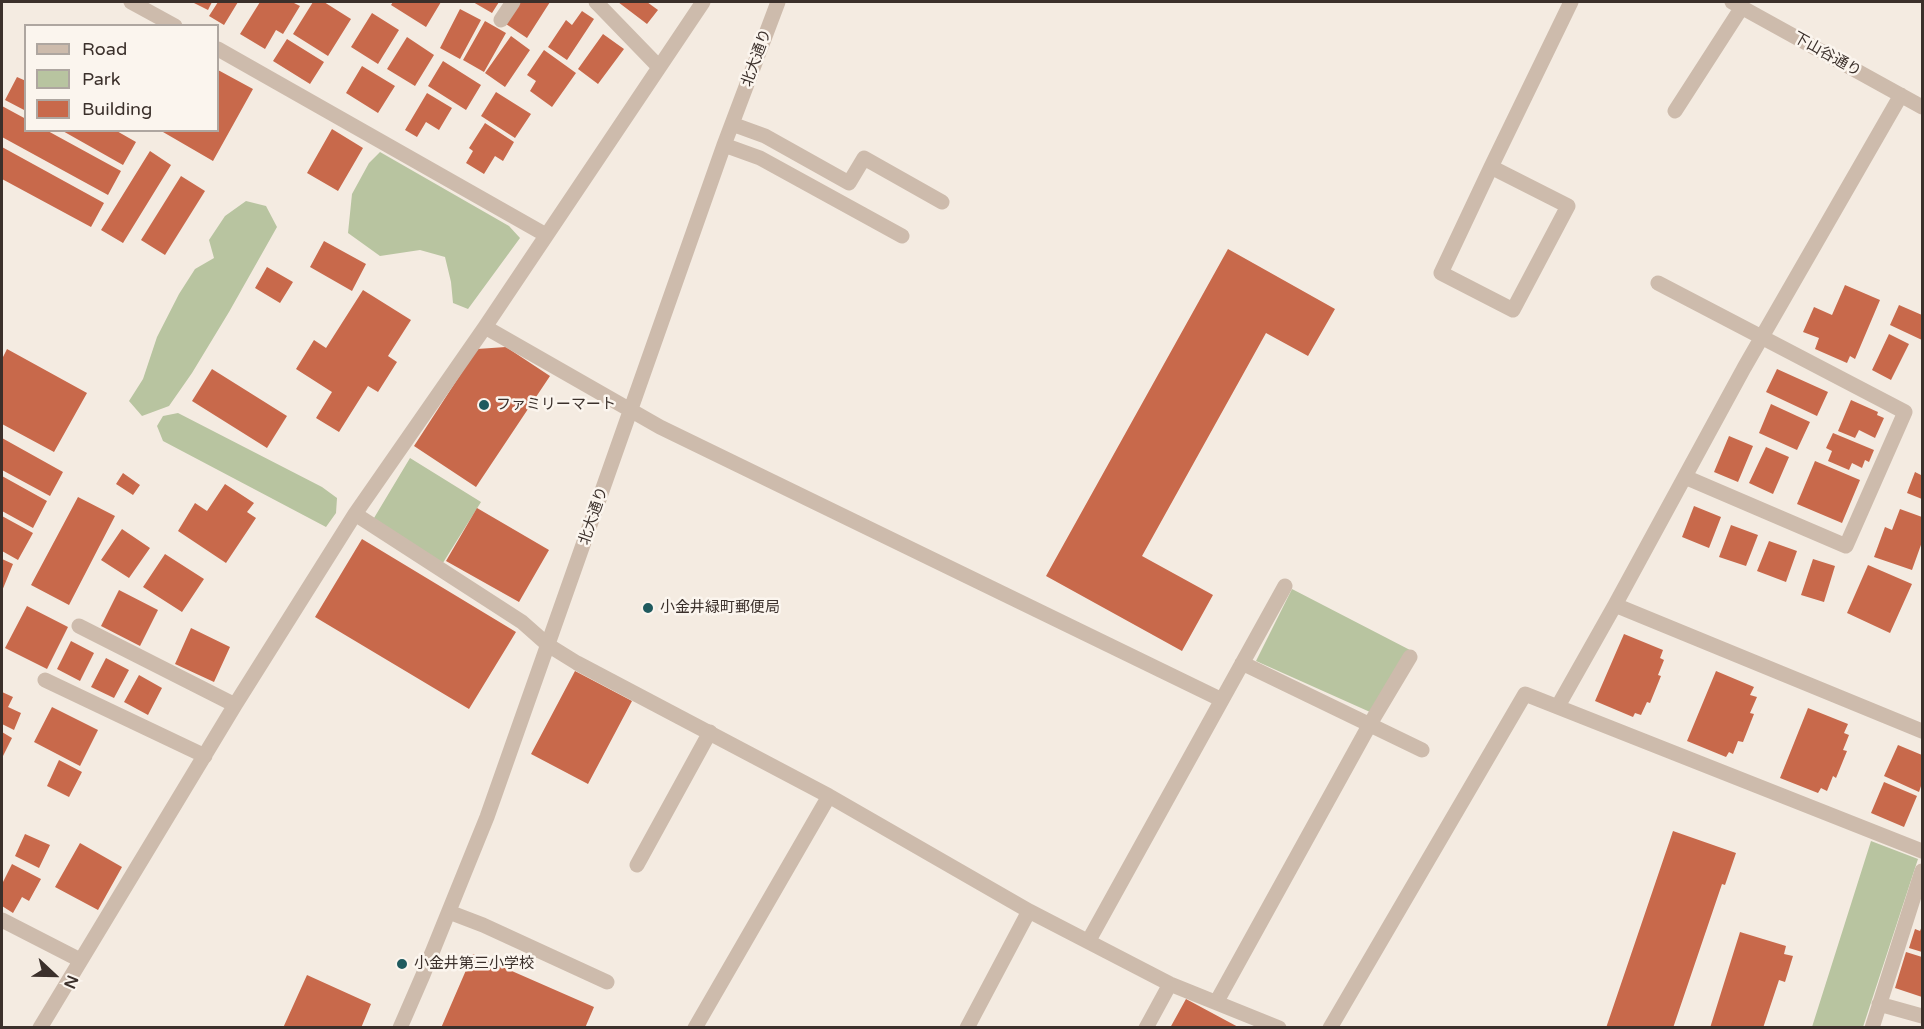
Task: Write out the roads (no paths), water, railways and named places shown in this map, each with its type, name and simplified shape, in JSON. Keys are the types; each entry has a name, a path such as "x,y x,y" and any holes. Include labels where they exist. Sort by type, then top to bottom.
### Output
{"street":[{"path":"131,2 171,24"},
{"path":"501,20 513,2"},
{"path":"596,2 658,66"},
{"path":"40,1028 235,705 355,514 485,327 703,2"},
{"name":"北大通り","path":"400,1028 487,817 724,145 778,2"},
{"path":"1491,167 1568,206 1513,310 1441,273 1491,167 1571,2"},
{"path":"1675,111 1737,4"},
{"name":"下山谷通り","path":"1737,4 1923,107"},
{"path":"219,50 546,235"},
{"path":"1558,706 1763,336 1901,95"},
{"path":"732,124 765,136 849,183 864,158 942,202"},
{"path":"724,145 760,158 902,236"},
{"path":"1658,283 1905,412 1846,546 1685,477"},
{"path":"485,327 660,427 1222,700"},
{"path":"355,514 522,622 548,645 577,663 829,796 1029,911 1089,940 1170,984 1218,1001 1279,1028"},
{"path":"1089,940 1285,586"},
{"path":"1615,605 1923,731"},
{"path":"79,626 235,705"},
{"path":"1218,1001 1370,724 1410,657"},
{"path":"1242,663 1422,750"},
{"path":"45,680 206,756"},
{"path":"1330,1028 1525,694 1923,851"},
{"path":"637,865 710,732"},
{"path":"695,1028 829,796"},
{"path":"1872,1028 1921,879"},
{"path":"967,1028 1029,911"},
{"path":"449,912 483,925 607,982"},
{"path":"2,920 80,960"},
{"path":"1146,1028 1170,984"},
{"path":"1879,1004 1923,1016"}],"place":[{"name":"ファミリーマート","path":"484,405"},
{"name":"小金井緑町郵便局","path":"648,608"},
{"name":"小金井第三小学校","path":"402,964"}]}
